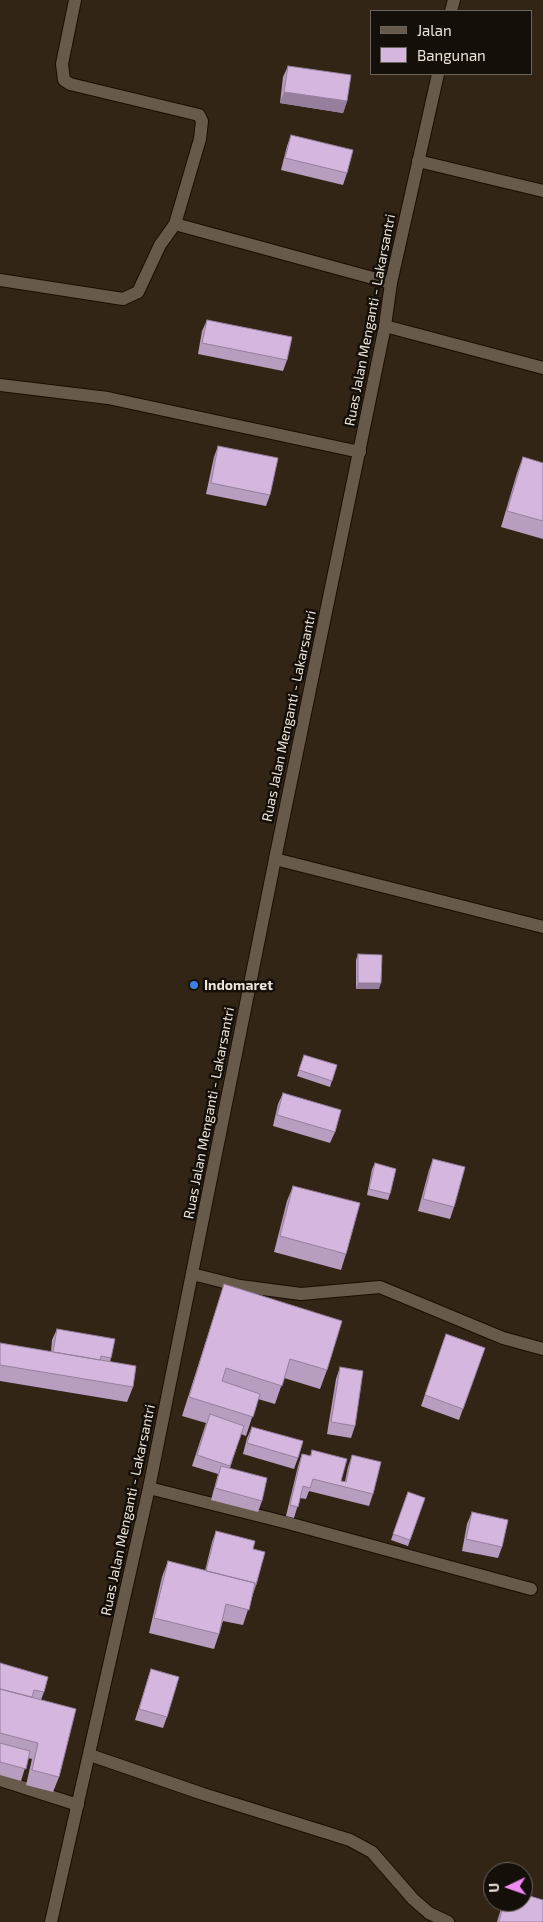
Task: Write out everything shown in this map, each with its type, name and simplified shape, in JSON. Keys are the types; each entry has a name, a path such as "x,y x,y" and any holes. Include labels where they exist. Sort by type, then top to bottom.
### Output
{"main road":[{"path":"0,280 123,299 138,292 160,245 176,224 200,139 202,117 183,110 70,84 64,80 62,64 75,0"},
{"name":"Ruas Jalan Menganti - Lakarsantri","path":"51,1922 149,1488 274,860 360,452 385,326 391,283 438,75"},
{"path":"418,161 543,191"},
{"path":"176,224 391,283"},
{"path":"385,326 543,368"},
{"path":"0,385 108,398 360,452"},
{"path":"274,860 543,926"},
{"path":"192,1274 240,1286 302,1294 380,1287 503,1338 543,1350"},
{"path":"149,1488 288,1523 531,1589"},
{"path":"90,1756 350,1840 372,1852 413,1899 429,1913 448,1922"},
{"path":"0,1780 78,1805"}],"building":[{"path":"288,66 351,75 347,101 284,92"},
{"path":"291,135 353,150 347,173 285,158"},
{"path":"207,320 292,337 287,360 202,343"},
{"path":"218,446 278,458 270,495 211,483"},
{"path":"523,457 543,463 543,521 507,511"},
{"path":"358,954 382,955 381,983 358,983"},
{"path":"304,1055 337,1065 332,1081 299,1070"},
{"path":"283,1093 341,1110 335,1132 277,1115"},
{"path":"433,1159 465,1167 454,1207 423,1199"},
{"path":"375,1163 396,1169 390,1194 369,1189"},
{"path":"293,1186 360,1203 346,1254 280,1236"},
{"path":"224,1284 342,1321 327,1370 290,1359 282,1386 226,1368 222,1381 260,1394 253,1417 189,1397"},
{"path":"57,1329 115,1339 111,1358 101,1356 100,1360 53,1352"},
{"path":"446,1334 485,1348 463,1409 425,1395"},
{"path":"0,1343 136,1366 133,1387 0,1365"},
{"path":"340,1367 363,1371 355,1426 331,1422"},
{"path":"210,1414 244,1426 230,1466 197,1455"},
{"path":"252,1427 303,1441 298,1458 247,1443"},
{"path":"312,1450 347,1459 341,1481 346,1482 352,1455 381,1462 373,1494 313,1479 310,1488 303,1486 298,1507 290,1505 302,1454 311,1456"},
{"path":"221,1466 267,1478 262,1501 215,1488"},
{"path":"408,1492 425,1498 410,1540 393,1534"},
{"path":"472,1512 508,1520 502,1547 466,1539"},
{"path":"216,1531 255,1541 253,1549 265,1552 256,1585 255,1583 206,1571"},
{"path":"168,1561 255,1583 249,1610 226,1604 219,1634 154,1618"},
{"path":"0,1663 48,1677 44,1692 34,1690 32,1697 0,1689"},
{"path":"151,1669 179,1677 167,1717 139,1709"},
{"path":"0,1689 76,1709 59,1777 32,1770 38,1743 0,1733"},
{"path":"0,1743 30,1751 26,1769 0,1762"},
{"path":"533,1897 543,1900 543,1922 499,1922 502,1912 533,1912"}],"place":[{"name":"Indomaret","path":"194,985"}]}
